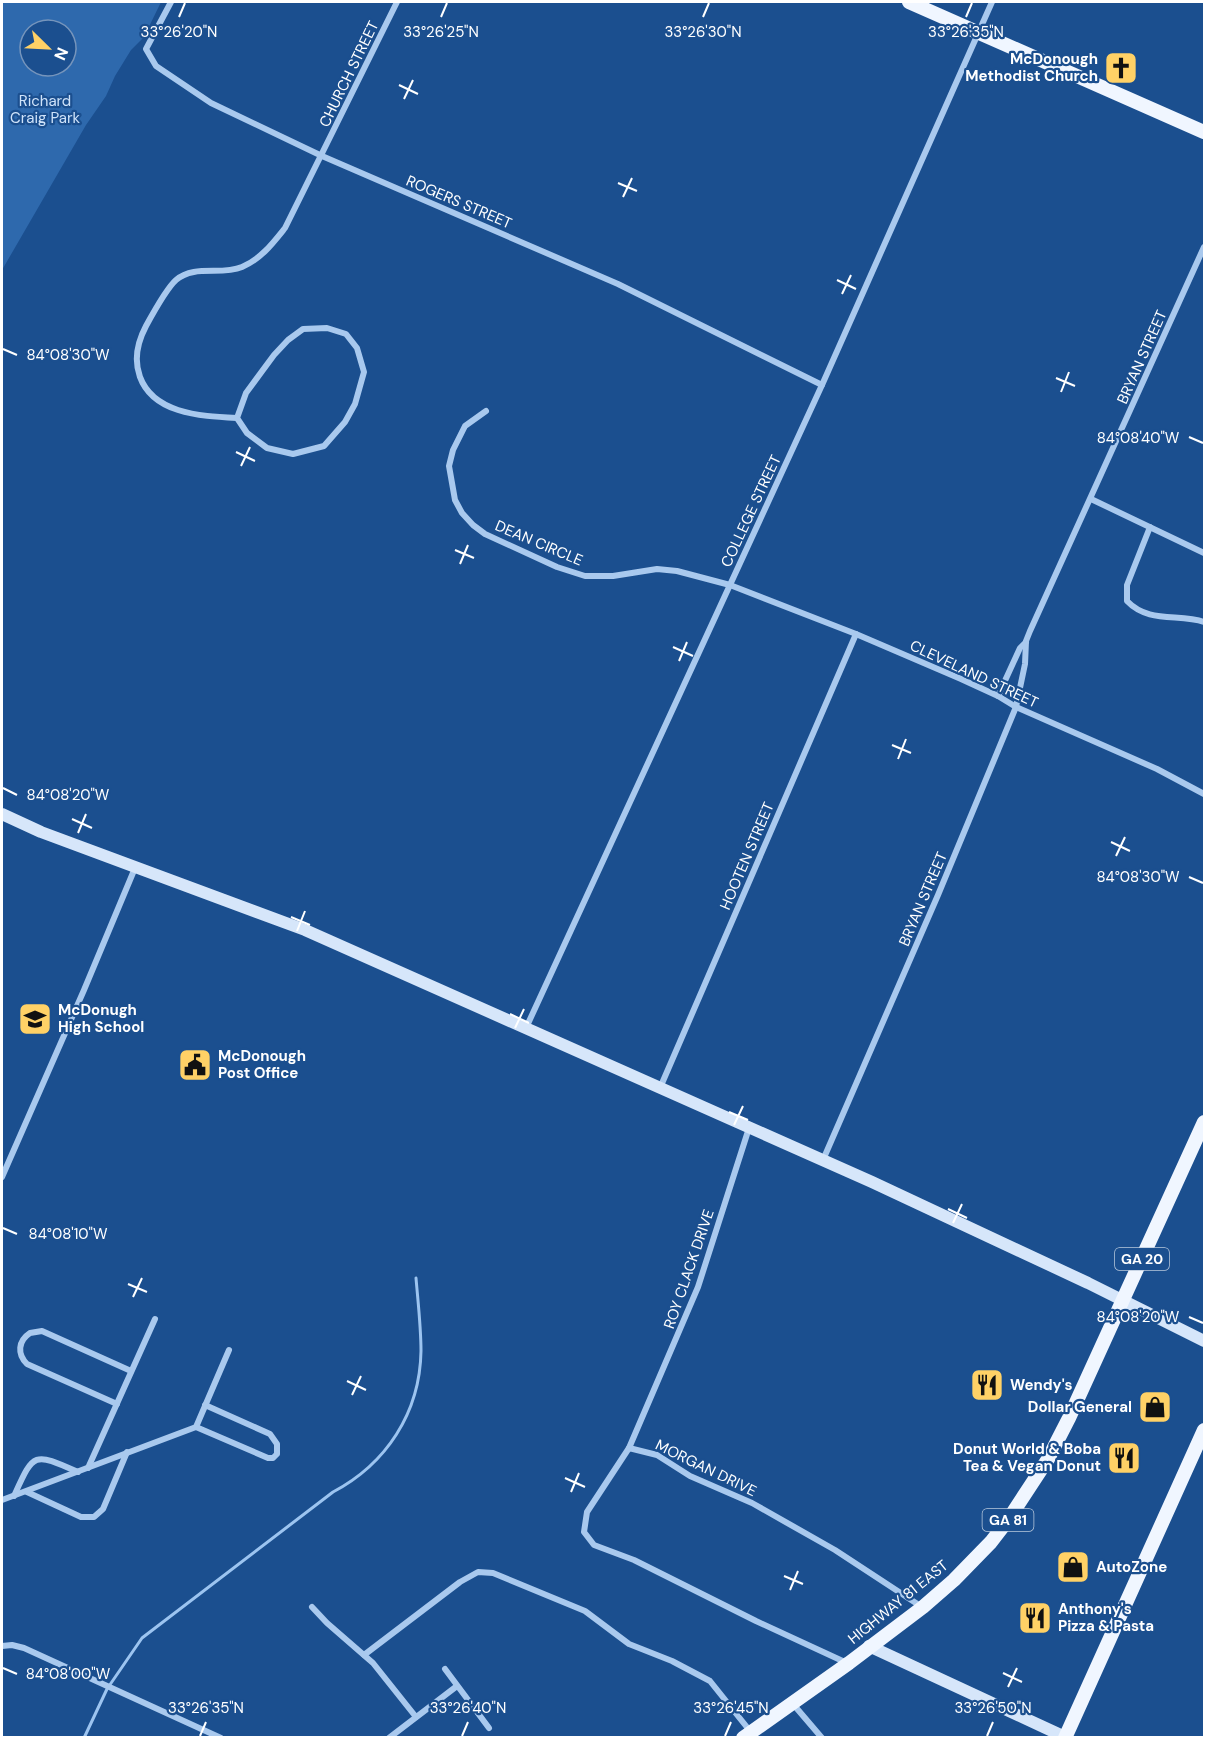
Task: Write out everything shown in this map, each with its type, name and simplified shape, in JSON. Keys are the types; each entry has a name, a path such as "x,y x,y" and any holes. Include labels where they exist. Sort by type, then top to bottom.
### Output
{"main road":[{"path":"909,2 1204,132"},
{"path":"2,814 41,832 305,930 823,1161 1050,1265 1204,1341"},
{"name":"GA 20","path":"1122,1301 1204,1122"},
{"name":"HIGHWAY 81 EAST","path":"747,1735 923,1607 954,1580 991,1542 1036,1478 1069,1418 1122,1301"},
{"path":"869,1646 1065,1737 1204,1430"}],"street":[{"name":"ROGERS STREET","path":"171,2 146,49 156,66 211,103 322,156 618,284 822,385"},
{"name":"CHURCH STREET","path":"237,418 206,416 177,410 151,395 136,372 138,341 152,315 176,280 199,270 224,271 241,268 264,254 285,228 397,2"},
{"name":"COLLEGE STREET","path":"526,1028 822,385 992,2"},
{"name":"BRYAN STREET","path":"998,696 1020,648 1026,641 1204,247"},
{"path":"327,328 345,334 357,348 364,372 355,405 345,422 324,446 293,454 267,448 247,433 237,418 246,393 274,355 288,340 303,329 327,328"},
{"name":"DEAN CIRCLE","path":"486,411 465,426 453,450 449,466 455,500 472,525 485,534 557,567 585,576 614,576 657,569 730,585"},
{"path":"1091,499 1204,553"},
{"path":"1150,527 1127,585 1127,601 1145,613 1168,619 1204,622"},
{"name":"CLEVELAND STREET","path":"730,585 856,634 998,696 1016,707 1157,769 1204,794"},
{"name":"HOOTEN STREET","path":"660,1088 856,634"},
{"name":"BRYAN STREET","path":"823,1161 1016,707 1025,664 1026,641"},
{"path":"2,1177 135,867"},
{"name":"ROY CLACK DRIVE","path":"629,1448 698,1287 749,1128"},
{"path":"88,1468 155,1319"},
{"path":"117,1404 28,1365 20,1354 21,1342 30,1333 43,1332 131,1371"},
{"path":"196,1427 229,1350"},
{"path":"2,1500 196,1427 268,1458 277,1455 277,1444 270,1434 205,1405"},
{"path":"629,1448 587,1512 584,1532 594,1545 634,1560 785,1635 849,1663"},
{"name":"MORGAN DRIVE","path":"629,1448 657,1455 690,1476 752,1503 835,1550 923,1607"},
{"path":"27,1492 81,1518 92,1518 103,1509 127,1452"},
{"path":"14,1496 27,1467 37,1459 49,1459 78,1472"},
{"path":"364,1654 460,1582 473,1574 488,1572 585,1611 629,1644 672,1661 710,1681 720,1692 747,1735"},
{"path":"312,1607 327,1623 364,1654 416,1718"},
{"path":"2,1646 12,1645 24,1648 221,1737"},
{"path":"445,1670 489,1728"},
{"path":"389,1737 457,1686"},
{"path":"792,1703 822,1737"}],"green space":[{"name":"Richard Craig Park","path":"2,2 161,2 144,37 131,50 106,96 86,125 2,270"}],"waterway":[{"path":"84,1738 107,1689 142,1638 369,1467 384,1451 407,1415 419,1374 421,1342 416,1278"}],"place":[{"name":"McDonough Methodist Church","path":"1121,68"},
{"name":"McDonugh High School","path":"35,1019"},
{"name":"McDonough Post Office","path":"195,1065"},
{"name":"Wendy's","path":"987,1385"},
{"name":"Dollar General","path":"1155,1407"},
{"name":"Donut World & Boba Tea & Vegan Donut","path":"1124,1458"},
{"name":"AutoZone","path":"1073,1567"},
{"name":"Anthony's Pizza & Pasta","path":"1035,1618"}]}
